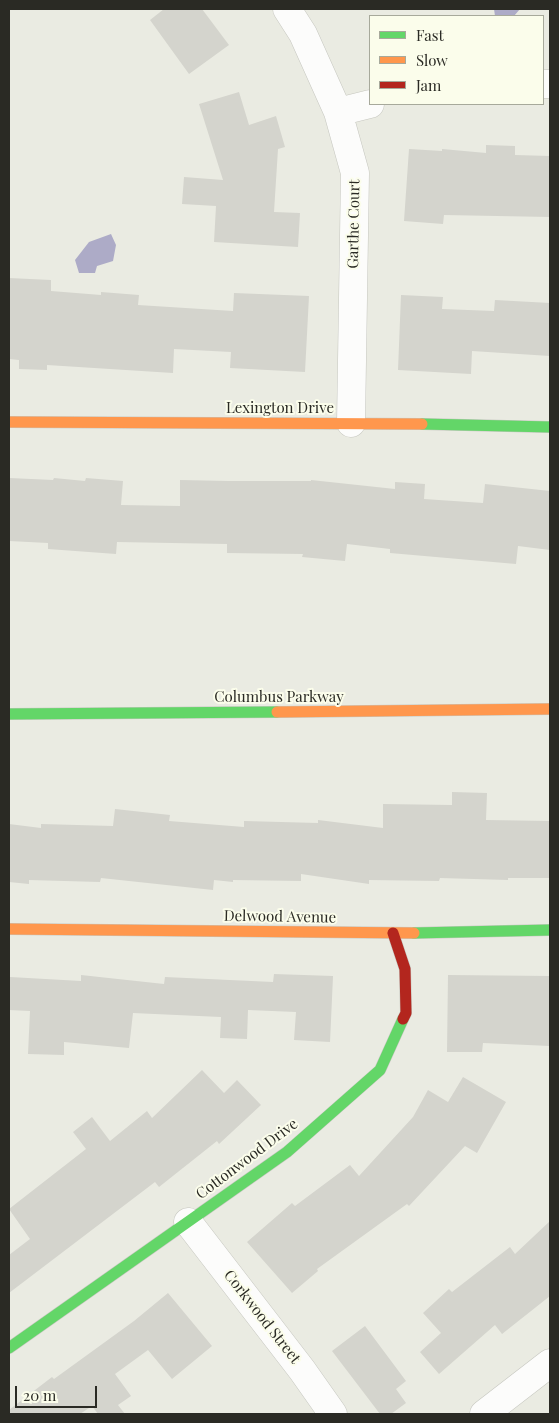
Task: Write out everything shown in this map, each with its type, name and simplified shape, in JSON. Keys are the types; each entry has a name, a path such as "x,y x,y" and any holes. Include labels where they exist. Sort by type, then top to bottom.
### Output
{"street":[{"name":"Garthe Court","path":"287,9 303,34 338,112 355,173 351,423"},
{"path":"338,112 369,104"},
{"name":"Lexington Drive","path":"9,422 351,423 550,427"},
{"name":"Columbus Parkway","path":"9,714 550,709"},
{"name":"Delwood Avenue","path":"9,929 393,933 550,930"},
{"name":"Cottonwood Drive","path":"9,1348 287,1152 380,1070 406,1013 405,969 393,933"},
{"name":"Corkwood Street","path":"188,1222 302,1370 333,1414"},
{"path":"484,1414 550,1363"}],"water":[{"path":"494,9 520,9 515,15 495,15"},
{"path":"111,234 116,245 113,261 97,266 95,273 79,273 75,260 89,242"}],"building":[{"path":"164,9 202,9 229,45 189,74 150,20"},
{"path":"239,92 249,125 276,116 285,147 278,149 274,212 300,213 298,247 214,242 216,206 182,204 184,177 223,180 199,104"},
{"path":"486,145 515,146 515,155 550,156 550,217 444,215 443,224 404,221 409,149 442,151 442,149 486,153"},
{"path":"9,278 51,280 51,291 101,295 101,292 139,295 138,305 233,311 234,293 309,296 305,372 230,368 231,352 174,349 173,373 47,365 47,370 19,369 19,360 9,359"},
{"path":"401,295 443,297 442,309 494,311 495,300 550,303 550,356 472,351 471,374 398,370"},
{"path":"9,478 53,480 54,478 85,481 86,478 123,481 121,505 180,506 180,480 311,480 395,489 395,482 425,484 424,499 483,503 485,484 550,491 550,550 518,546 516,564 390,553 390,549 347,544 345,561 302,557 303,554 227,553 227,544 117,542 116,554 48,549 48,543 9,541"},
{"path":"452,792 487,793 486,820 550,821 550,878 508,878 508,880 440,878 439,881 369,880 369,884 301,874 301,881 233,880 233,882 214,880 213,890 101,878 100,882 29,880 29,884 9,882 9,824 41,828 41,824 113,826 115,809 170,815 169,821 244,827 244,821 318,823 318,820 383,828 383,804 452,805"},
{"path":"274,974 333,976 330,1042 294,1040 296,1012 248,1010 247,1039 220,1038 221,1017 133,1013 129,1048 64,1042 64,1055 28,1054 30,1011 9,1010 10,977 81,981 81,975 164,984 165,977 273,982"},
{"path":"448,975 550,976 550,1046 483,1043 482,1052 447,1052"},
{"path":"202,1070 224,1093 237,1080 261,1105 219,1144 217,1141 159,1187 155,1182 9,1293 9,1255 30,1239 9,1209 86,1149 73,1132 92,1117 110,1141 147,1111 152,1118"},
{"path":"463,1077 506,1102 477,1153 465,1146 409,1206 407,1204 317,1269 318,1271 292,1293 247,1242 292,1203 295,1206 350,1165 359,1176 413,1117 428,1090 448,1102"},
{"path":"550,1221 550,1296 502,1334 495,1325 439,1374 420,1352 441,1333 423,1313 449,1289 452,1292 510,1247 515,1254"},
{"path":"168,1293 212,1346 172,1379 148,1350 115,1374 131,1396 118,1405 125,1414 98,1414 92,1406 80,1414 9,1414 9,1410 52,1377 54,1379 134,1321"},
{"path":"365,1326 406,1381 396,1389 406,1403 391,1414 380,1414 332,1351"}],"traffic: fast":[{"path":"422,424 550,427"},
{"path":"9,714 277,712"},
{"path":"414,933 550,930"},
{"path":"9,1348 287,1152 380,1070 403,1019"}],"traffic: slow":[{"path":"9,422 422,424"},
{"path":"277,712 550,709"},
{"path":"9,929 414,933"}],"traffic: jam":[{"path":"393,933 405,969 406,1013 403,1019"}]}
